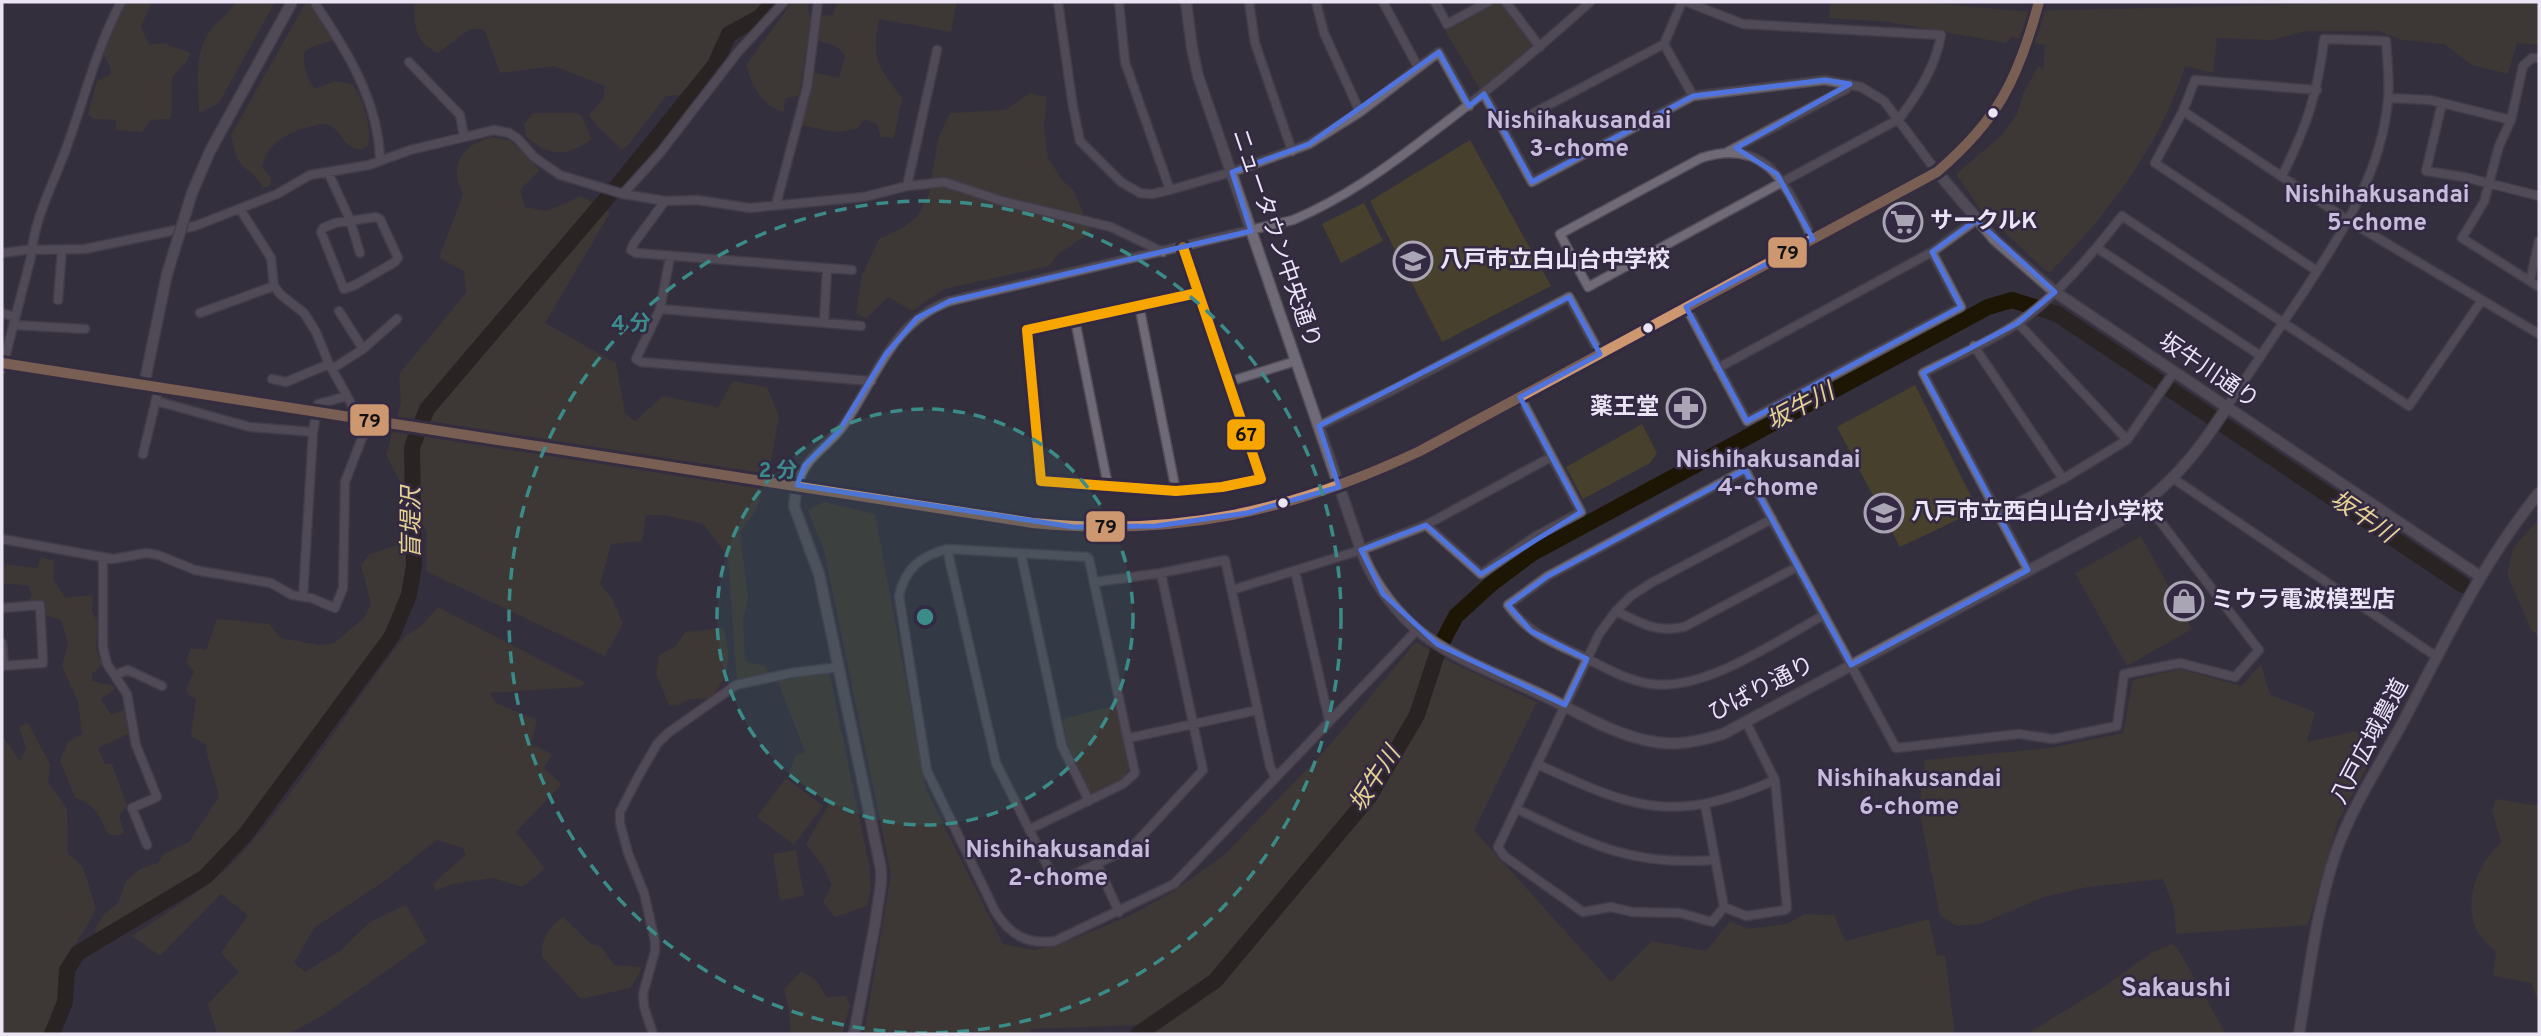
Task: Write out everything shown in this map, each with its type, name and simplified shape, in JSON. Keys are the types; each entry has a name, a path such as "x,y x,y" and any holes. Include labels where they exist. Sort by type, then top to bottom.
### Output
{"street":[{"path":"121,2 97,53 80,111 43,207 2,365 1033,523 1115,528 1204,522 1281,505 1339,487 1420,451 1937,172 1973,140 1992,116 2018,68 2030,32"},
{"path":"144,385 167,274 182,223 210,151 292,2"},
{"path":"623,194 660,153 738,52 783,2"},
{"path":"776,205 807,87 818,2"},
{"path":"1058,2 1080,142 1130,189 1152,194 1170,190 1232,172 1309,144 1360,112 1439,52 1469,106"},
{"path":"1119,2 1127,69 1170,190"},
{"name":"ニュータウン中央通り","path":"1186,2 1198,76 1339,487"},
{"path":"1249,2 1255,43 1292,151"},
{"path":"1316,2 1324,33 1360,112"},
{"path":"1383,2 1418,67"},
{"path":"1435,2 1447,24 1488,2"},
{"path":"1466,2 1471,11"},
{"path":"1506,2 1540,47"},
{"path":"854,1034 881,884 876,844 819,575 794,506 797,485 805,465 839,431 886,354 901,335 931,308 950,301 1251,231 1293,220 1323,207 1362,184 1469,106 1590,2"},
{"path":"1503,129 1664,44 1682,2"},
{"path":"1687,2 1743,24 1941,35 1927,75 1899,119 1588,287 1560,234 1701,158 1727,152 1846,89 1850,84"},
{"path":"317,5 342,43 365,88 380,145 380,161"},
{"path":"2225,410 2348,221 2371,172 2389,98 2386,41 2324,39 2317,90 2303,134 2282,176"},
{"path":"1664,44 1693,96"},
{"path":"906,187 937,50"},
{"path":"2539,58 2532,58 2523,66 2511,120 2499,146 2484,202 2462,238 2539,287"},
{"path":"409,62 460,115 464,136"},
{"path":"1484,94 1532,182 1693,96 1825,80 1850,84 1873,93 1884,101 1937,172"},
{"path":"2317,90 2195,80 2183,111 2155,163 2317,271"},
{"path":"2389,98 2442,103 2511,120"},
{"path":"2442,103 2426,171 2539,196"},
{"path":"2183,111 2348,221 2539,334"},
{"path":"2,253 85,249 195,226 277,194 310,175 380,161 410,150 494,130 517,138 534,157 560,175 623,194 665,201 697,200 750,208 864,197 932,182 956,184 1002,201 1111,227 1163,252"},
{"path":"1727,152 1741,153 1768,164 1783,182 1813,239"},
{"path":"328,172 350,220 360,253"},
{"name":"坂牛川通り","path":"1937,172 1976,220 2054,292 2172,375 2481,578"},
{"path":"665,201 631,250 670,257 852,270"},
{"path":"2,539 103,558 124,559 146,553 158,555 195,570 271,583 292,595 335,608 343,588 345,482 365,430 304,313 274,286 271,258 240,209"},
{"path":"2028,570 1923,373 2018,323 2054,292 2097,248 2122,216 2409,406 2482,300"},
{"path":"376,217 380,219 398,258 344,289 321,232 323,228 350,220 376,217"},
{"path":"1718,368 1932,252 1976,220"},
{"path":"2529,281 2539,241"},
{"path":"1183,247 1261,479 1222,487 1176,491 1041,481 1027,330 1198,293"},
{"path":"2097,248 2261,356"},
{"path":"58,300 62,250"},
{"path":"1686,307 1747,421 1961,307 1932,252"},
{"path":"670,257 660,309 635,356 641,362 871,380"},
{"path":"824,321 827,269"},
{"path":"201,313 274,286"},
{"path":"1319,426 1569,297 1600,354"},
{"path":"1139,305 1176,491"},
{"path":"660,309 861,326"},
{"path":"339,311 363,349"},
{"path":"2,313 14,321 85,329"},
{"path":"272,379 286,382 330,366 363,349 397,319"},
{"path":"1075,320 1108,486"},
{"path":"2018,323 2127,440"},
{"path":"1974,346 2063,479"},
{"path":"1228,382 1296,360"},
{"path":"1997,513 2063,479 2127,440 2172,375"},
{"path":"143,454 159,387"},
{"path":"303,597 313,432 318,404 346,396"},
{"path":"1426,525 1481,575 1536,536 1581,512 1520,397"},
{"path":"156,401 250,427 313,432"},
{"name":"ひばり通り","path":"1339,487 1360,550 1383,594 1421,633 1447,649 1623,733 1656,743 1688,743 1709,738 1746,722 2119,522 2174,479 2225,410"},
{"path":"1232,590 1360,550 1426,525 1551,457"},
{"path":"1824,615 1710,676 1686,684 1650,684 1628,679 1531,631 1520,622 1508,605 1548,576 1745,470 1797,567 1824,615 1896,748 2020,734 2053,739 2117,726 2124,674 2180,663 2235,677 2259,650 2146,503"},
{"path":"2174,479 2437,657"},
{"name":"八戸広域農道","path":"2299,1034 2320,912 2337,851 2356,809 2481,578 2515,522 2539,493"},
{"path":"1724,907 1712,922 1680,913 1632,912 1611,907 1583,912 1504,856 1498,847 1599,634 1616,611 1631,596 1651,583 1772,519"},
{"path":"947,549 996,763 1056,883 1132,847 1202,774 1161,573"},
{"path":"1030,830 1123,784 1135,773 1089,559 947,549 929,554 918,561 904,577 899,596 929,776 995,911 1008,929 1018,937 1041,943 1055,940 1119,912 1174,884 1329,720 1421,633"},
{"path":"1021,554 1062,746 1089,801"},
{"path":"103,558 103,647 107,664 127,694 136,745 157,797 132,808 148,845"},
{"path":"1095,582 1161,573 1225,560 1270,766 1275,777"},
{"path":"1616,611 1668,631 1684,627 1797,567"},
{"path":"1295,571 1329,720"},
{"path":"2,608 40,605 43,663 3,666 2,643"},
{"path":"653,1034 644,1007 643,994 655,951 655,941 644,893 628,853 620,812 657,744 668,733 736,685 790,673 839,667"},
{"path":"115,675 128,670 162,686"},
{"path":"1129,738 1258,710"},
{"path":"1724,907 1746,916 1787,908 1775,780 1746,722"},
{"path":"1537,764 1617,799 1665,807 1705,805 1739,796 1775,780"},
{"path":"1705,805 1724,907"},
{"path":"1517,809 1609,851 1663,862 1714,860"},
{"path":"1097,864 1119,912"}],"highlighted area":[{"path":"1439,52 1469,106 1484,94 1532,182 1693,96 1825,80 1850,84 1736,148 1777,174 1813,239 1686,307 1747,421 1961,307 1932,252 1976,220 2055,292 2018,323 1923,373 2028,570 1851,665 1745,470 1548,576 1508,605 1531,631 1587,659 1565,705 1437,644 1383,594 1361,550 1426,525 1481,574 1581,512 1520,397 1600,354 1569,297 1319,426 1339,487 1247,513 1156,526 1074,527 797,485 805,465 839,431 886,354 917,318 950,301 1251,231 1232,172 1309,144"}],"shaded area":[{"path":"125,2 152,2 141,26 149,45 166,43 190,53 187,61 172,77 171,119 151,120 142,132 116,130 116,120 93,119 88,114 97,81 110,75 111,69 103,54"},
{"path":"236,2 275,2 219,103 199,113 198,70 201,50 210,31"},
{"path":"306,2 311,2 334,40 311,47 304,53 308,77 315,89 335,81 352,84 366,113 368,145 361,150 351,146 335,129 326,124 294,132 280,140 269,151 262,167 271,178 271,185 263,188 257,178 239,161 231,135"},
{"path":"414,2 767,2 730,27 716,42 706,67 684,95 666,96 622,150 589,115 603,99 605,86 554,66 500,73 484,29 470,29 438,53 424,43 417,32"},
{"path":"792,2 810,2 807,8 811,20 799,95 785,99 784,112 764,100 751,80 746,65"},
{"path":"838,2 957,2 951,32 879,19 876,44 878,62 902,98 894,138 881,137 877,125 865,119 857,129 836,132 800,125 813,72 839,78 845,55 836,46 817,40 820,16 832,15"},
{"path":"1494,2 1501,2 1532,42 1531,47 1480,89 1444,29"},
{"path":"1830,2 1922,2 2019,11 2409,2 2539,2 2539,45 2517,43 2508,74 2472,65 2444,44 2402,40 2378,31 2305,31 2272,40 2217,38 2213,73 2185,66 2162,122 2130,177 2092,228 2050,272 1980,209 1956,174 2001,136 2017,114 2023,94 2038,66 2043,69 2045,45 2011,37 2006,43 1888,22 1829,18"},
{"path":"1030,93 1047,97 1044,126 1048,158 1063,181 1074,191 1091,232 1057,255 1049,266 944,289 912,311 888,297 866,319 856,313 862,275 879,239 917,217 929,194 938,139 950,113 1006,110"},
{"path":"533,113 581,115 592,139 566,152 543,148 526,137 524,124"},
{"path":"492,137 511,141 540,170 520,190 525,207 547,211 581,196 610,213 545,323 616,363 625,413 635,421 663,396 718,407 733,381 767,387 779,416 771,462 757,508 740,532 748,598 743,620 745,661 764,666 769,673 737,680 728,557 703,524 664,515 646,515 642,541 611,544 600,584 613,600 623,624 605,656 426,571 427,532 386,455 401,402 399,374 466,293 464,271 439,258 463,194 457,174 461,158 473,145"},
{"path":"1470,140 1551,286 1442,342 1370,201"},
{"path":"1364,203 1383,241 1341,263 1322,224"},
{"path":"1915,385 1978,510 1900,547 1837,427"},
{"path":"1642,424 1657,453 1650,463 1583,499 1566,467"},
{"path":"824,502 875,514 926,789 1003,944 1035,950 1066,942 1127,917 1171,893 1224,855 1328,747 1416,642 1446,660 1537,702 1474,830 1611,982 1652,941 1706,951 1730,921 1748,929 1787,924 1804,914 1834,915 1845,941 1929,919 1937,956 1945,955 1955,1034 1139,1034 1139,1025 1030,1029 1031,1034 864,1034 891,874 824,550 808,510"},
{"path":"2539,519 2539,636 2531,630 2507,574 2513,548"},
{"path":"2141,536 2192,629 2127,666 2075,573"},
{"path":"398,545 406,556 407,571 399,601 380,641 317,732 305,740 244,828 200,875 99,937 95,935 96,927 104,914 118,903 126,881 140,869 158,863 165,853 189,842 219,797 206,745 191,736 196,699 189,695 186,689 194,672 186,662 191,648 206,650 217,619 269,624 281,638 319,645 334,643 364,618 371,604 361,565 370,554"},
{"path":"41,557 54,561 53,578 65,598 93,595 92,611 97,621 96,649 102,665 92,674 92,681 114,686 115,689 101,699 111,715 125,710 130,733 98,748 105,764 112,764 127,806 119,815 124,832 120,835 108,835 96,812 75,798 60,760 68,742 82,734 78,702 62,666 68,644 61,620 34,612 28,602 32,595 29,586 2,585 2,564 37,568"},
{"path":"438,607 586,683 579,687 490,693 496,703 537,720 531,744 552,754 544,768 562,784 516,832 545,869 522,887 493,878 452,884 435,891 433,884 466,854 463,848 437,840 383,882 314,928 294,963 305,972 340,951 370,922 406,905 427,942 325,1014 289,1034 217,1034 208,1004 239,972 221,953 248,915 221,894 160,956 132,936 205,887 243,852 285,800 405,636 421,626"},
{"path":"723,628 728,656 725,674 717,690 710,698 690,699 677,706 669,705 656,673 659,655 676,646 685,632"},
{"path":"2261,664 2270,695 2315,712 2307,742 2357,731 2368,765 2338,821 2308,925 2176,934 2174,908 2163,879 2088,887 2044,897 1980,924 1957,926 1940,916 1919,808 1925,760 2050,748 2123,733 2133,680 2180,669 2241,686"},
{"path":"829,672 869,864 871,888 867,906 835,917 823,902 832,885 822,865 806,844 829,804 789,773 795,756 805,752 778,681"},
{"path":"1116,705 1129,766 1119,780 1091,794 1067,743 1063,719"},
{"path":"28,723 50,764 48,782 67,809 68,853 83,867 96,909 61,966 60,996 54,1023 47,1034 2,1034 2,735 20,761 26,749 19,726"},
{"path":"786,778 823,806 794,845 757,817"},
{"path":"2496,799 2539,806 2539,1006 2532,983 2493,976 2496,952 2479,933 2472,914 2471,903 2476,880 2493,850 2501,842 2492,810"},
{"path":"796,850 804,896 780,900 773,854"},
{"path":"563,917 591,944 601,947 614,965 641,967 630,988 581,999 542,957 547,934"},
{"path":"2172,944 2178,949 2226,1034 2027,1034 2105,986 2151,953"},
{"path":"801,971 816,980 827,997 846,996 850,1005 842,1034 791,1034 784,989"}],"waterway":[{"name":"盲堤沢","path":"52,1034 65,1002 67,970 78,953 205,877 245,835 392,636 409,595 414,565 412,447 427,409 618,185 715,65 729,34 760,17 774,2"},
{"name":"坂牛川","path":"1138,1034 1215,981 1369,797 1417,715 1439,648 1456,616 1491,584 1531,554 1988,307 2012,300 2057,314 2463,585"}],"tunnel":[{"path":"2030,32 2039,2"}],"transit line":[{"name":"79","path":"2,363 1033,523 1136,526 1232,515 1325,490 1420,451 1937,172 1976,134 2003,96 2023,54 2039,2"},
{"name":"67","path":"1183,247 1261,479 1222,487 1176,491 1041,481 1027,330 1197,293"}],"place":[{"name":"サークルK","path":"1903,222"},
{"name":"八戸市立白山台中学校","path":"1413,261"},
{"name":"薬王堂","path":"1686,408"},
{"name":"八戸市立西白山台小学校","path":"1884,513"},
{"name":"ミウラ電波模型店","path":"2184,601"}],"district":[{"name":"Nishihakusandai 3-chome","path":"1579,136"},
{"name":"Nishihakusandai 5-chome","path":"2377,210"},
{"name":"Nishihakusandai 4-chome","path":"1768,475"},
{"name":"Nishihakusandai 6-chome","path":"1909,794"},
{"name":"Nishihakusandai 2-chome","path":"1058,865"},
{"name":"Sakaushi","path":"2176,989"}]}
